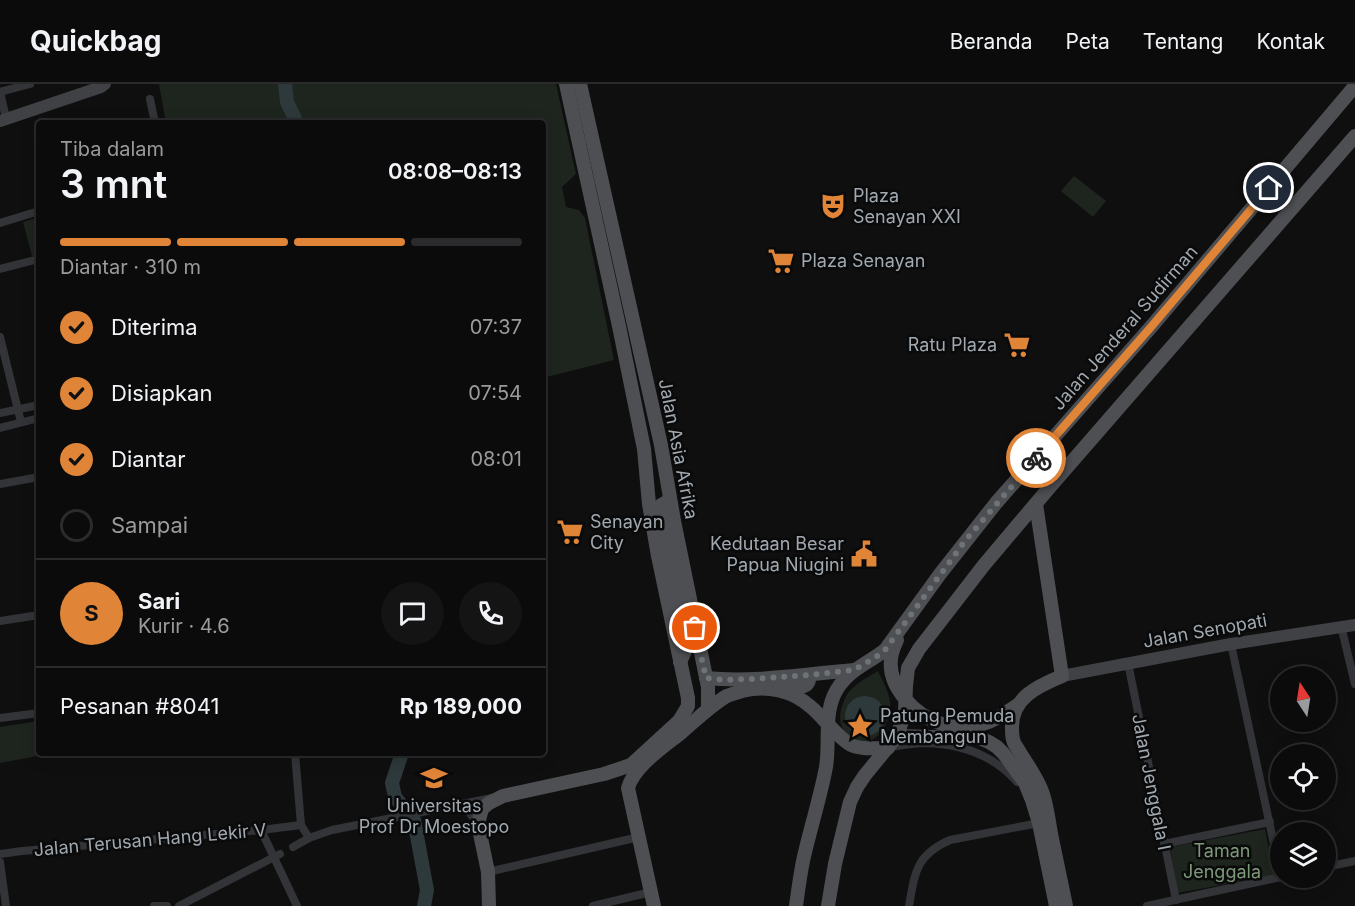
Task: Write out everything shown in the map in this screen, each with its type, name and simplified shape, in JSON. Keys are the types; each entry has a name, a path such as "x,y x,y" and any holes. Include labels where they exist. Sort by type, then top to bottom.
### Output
{"main road":[{"path":"3,116 90,84"},
{"path":"3,116 105,84"},
{"name":"Jalan Asia Afrika","path":"566,84 595,183 661,445 708,687 708,709"},
{"name":"Jalan Asia Afrika","path":"503,796 603,774 631,765 679,721 688,706 658,556 644,449 595,183 580,84"},
{"name":"Jalan Jenderal Sudirman","path":"903,624 996,503 1151,327 1355,86"},
{"path":"828,906 835,864 850,802 864,775 897,736 904,716 908,668 919,648 1036,504 1355,136"},
{"path":"670,500 661,505 660,509 687,642 686,651 680,662"},
{"path":"1036,504 1062,676 1043,683 1023,698 1012,723 1014,743 1043,795 1066,906"},
{"path":"796,906 803,862 826,766 828,723 835,694 854,670 885,650 903,624"},
{"path":"903,624 891,660 895,679 905,698 918,712 931,720 980,739 997,747 1004,754 1025,783 1032,800 1056,906"},
{"name":"Jalan Senopati","path":"1062,676 1231,644 1355,625"},
{"path":"706,678 724,680 854,670"},
{"path":"654,906 628,788 630,782 641,767 708,709 727,696 768,687 804,686 807,685 810,675"},
{"path":"724,680 722,688 727,696"},
{"path":"775,688 802,700 852,745 863,748 888,748"},
{"path":"950,726 985,724 1018,705"},
{"path":"897,736 980,739"},
{"path":"603,774 619,779 628,788"},
{"path":"489,906 488,872 478,824 482,809 489,802 503,796"}],"street":[{"path":"3,116 0,92 28,84"},
{"path":"150,99 154,120"},
{"path":"0,223 36,212"},
{"path":"0,269 36,260"},
{"path":"0,337 21,422"},
{"path":"0,413 36,406"},
{"path":"0,428 36,419"},
{"path":"0,484 36,478"},
{"path":"0,621 36,615"},
{"path":"1341,626 1355,684"},
{"path":"1164,844 1270,822 1231,644"},
{"name":"Jalan Jenggala I","path":"1128,663 1176,900"},
{"path":"0,717 36,713"},
{"path":"888,748 907,743 958,747 979,753 1008,771 1017,782 1036,823 1051,906"},
{"path":"295,756 301,825 309,838"},
{"path":"293,847 309,838 332,830 503,796"},
{"path":"460,804 478,824"},
{"path":"909,906 917,869 926,855 937,845 950,840 1036,823"},
{"name":"Jalan Terusan Hang Lekir V","path":"0,854 301,825"},
{"path":"261,830 277,856 297,906"},
{"path":"488,872 639,837"},
{"path":"179,906 277,856"},
{"path":"1336,865 1355,861"},
{"path":"0,862 6,906"},
{"path":"1147,906 1270,879"},
{"path":"593,906 651,891"},
{"path":"154,906 167,906"}],"green space":[{"path":"159,84 556,84 576,174 562,187 566,207 579,210 585,218 614,360 546,377 546,120 165,120"},
{"path":"1074,176 1106,201 1093,217 1061,191"},
{"path":"36,218 36,255 32,256 23,222"},
{"path":"878,671 889,698 888,719 880,734 872,740 863,742 855,740 842,728 840,718 842,706 851,689"},
{"path":"36,721 38,756 0,763 0,727"},
{"name":"Taman Jenggala","path":"1265,829 1270,855 1270,876 1178,893 1170,847"}],"shaded area":[{"path":"865,696 879,702 885,716 879,730 865,736 851,730 845,716 851,702"}],"waterway":[{"path":"285,84 287,102 296,120"},
{"path":"401,756 392,783 395,797 414,820 427,890 424,906"}],"way so far":[{"path":"695,628 706,678 750,679 854,670 885,650 965,541 1036,458"}],"place":[{"name":"Plaza Senayan XXI","path":"833,206"},
{"name":"Plaza Senayan","path":"781,261"},
{"name":"Ratu Plaza","path":"1017,345"},
{"name":"Senayan City","path":"570,532"},
{"name":"Kedutaan Besar Papua Niugini","path":"864,554"},
{"name":"Patung Pemuda Membangun","path":"860,726"},
{"name":"Universitas Prof Dr Moestopo","path":"434,778"}],"route":[{"path":"1036,458 1269,188"}]}
